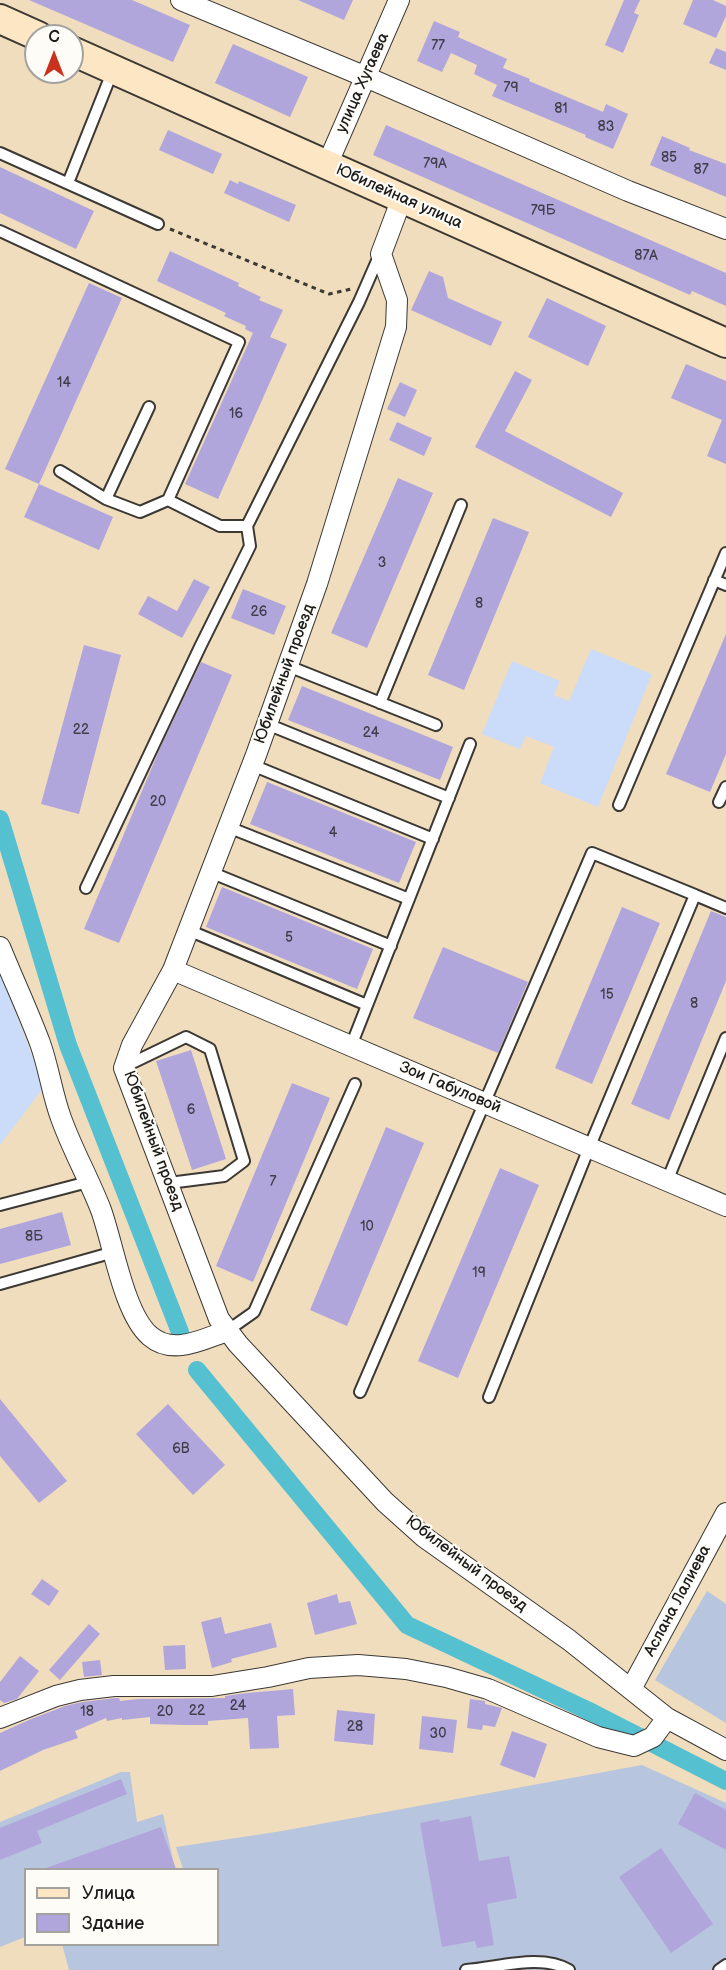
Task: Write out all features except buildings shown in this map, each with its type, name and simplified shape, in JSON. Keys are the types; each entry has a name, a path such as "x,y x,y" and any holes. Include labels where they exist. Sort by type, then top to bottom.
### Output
{"main road":[{"path":"0,19 24,30"},
{"name":"Юбилейная улица","path":"84,56 726,343"}],"street":[{"path":"181,0 366,77 628,191 726,229"},
{"name":"улица Хугаева","path":"327,165 399,0"},
{"path":"381,254 402,198"},
{"name":"Юбилейный проезд","path":"381,254 397,300 396,327 317,584 252,765 173,970 132,1045 124,1068 219,1319 227,1331 386,1502 416,1530 569,1640 667,1718 726,1750"},
{"path":"0,946 41,1045 60,1118 101,1210 133,1311 140,1325 149,1336 160,1343 179,1346 227,1331"},
{"name":"Зои Габуловой","path":"173,970 726,1206"},
{"name":"Аслана Лалиева","path":"631,1689 726,1513"},
{"path":"0,1718 56,1696 80,1690 114,1686 212,1686 309,1668 358,1665 406,1669 488,1689 598,1737 634,1746 652,1737 667,1718"}],"lane":[{"path":"68,183 113,69"},
{"path":"0,153 158,224"},
{"path":"0,231 240,342 168,500 140,512 106,499 60,471"},
{"path":"86,888 250,546 247,526 381,254"},
{"path":"106,499 149,407"},
{"path":"168,500 220,526 247,526"},
{"path":"380,703 461,505"},
{"path":"619,805 726,553"},
{"path":"714,580 726,585"},
{"path":"288,666 436,725"},
{"path":"267,724 449,798"},
{"path":"351,1046 471,744"},
{"path":"252,765 433,839"},
{"path":"719,802 726,787"},
{"path":"228,827 409,899"},
{"path":"360,1392 592,853 726,908"},
{"path":"210,872 391,946"},
{"path":"489,1397 694,896"},
{"path":"188,930 367,1005"},
{"path":"124,1068 186,1037 210,1049 244,1161 225,1176 169,1183"},
{"path":"667,1181 726,1038"},
{"path":"227,1331 254,1312 355,1084"},
{"path":"0,1205 88,1182"},
{"path":"0,1284 114,1252"},
{"path":"466,1970 520,1963 552,1963 568,1970"},
{"path":"719,1970 726,1965"}],"path":[{"path":"158,224 329,294 367,285"}],"shaded area":[{"path":"591,649 652,674 598,807 540,783 554,747 526,736 520,749 482,734 512,661 560,681 554,695 569,701"},
{"path":"0,971 44,1087 0,1145"},
{"path":"707,1591 726,1604 726,1723 655,1680"},
{"path":"642,1765 726,1803 726,1970 69,1970 63,1946 219,1946 219,1868 183,1868 176,1847 282,1831"},
{"path":"121,1772 130,1772 137,1822 163,1814 175,1868 24,1868 24,1937 0,1947 0,1822"}],"waterway":[{"path":"0,819 68,1045 180,1332"},
{"path":"197,1370 407,1625 593,1713 726,1781"}]}
